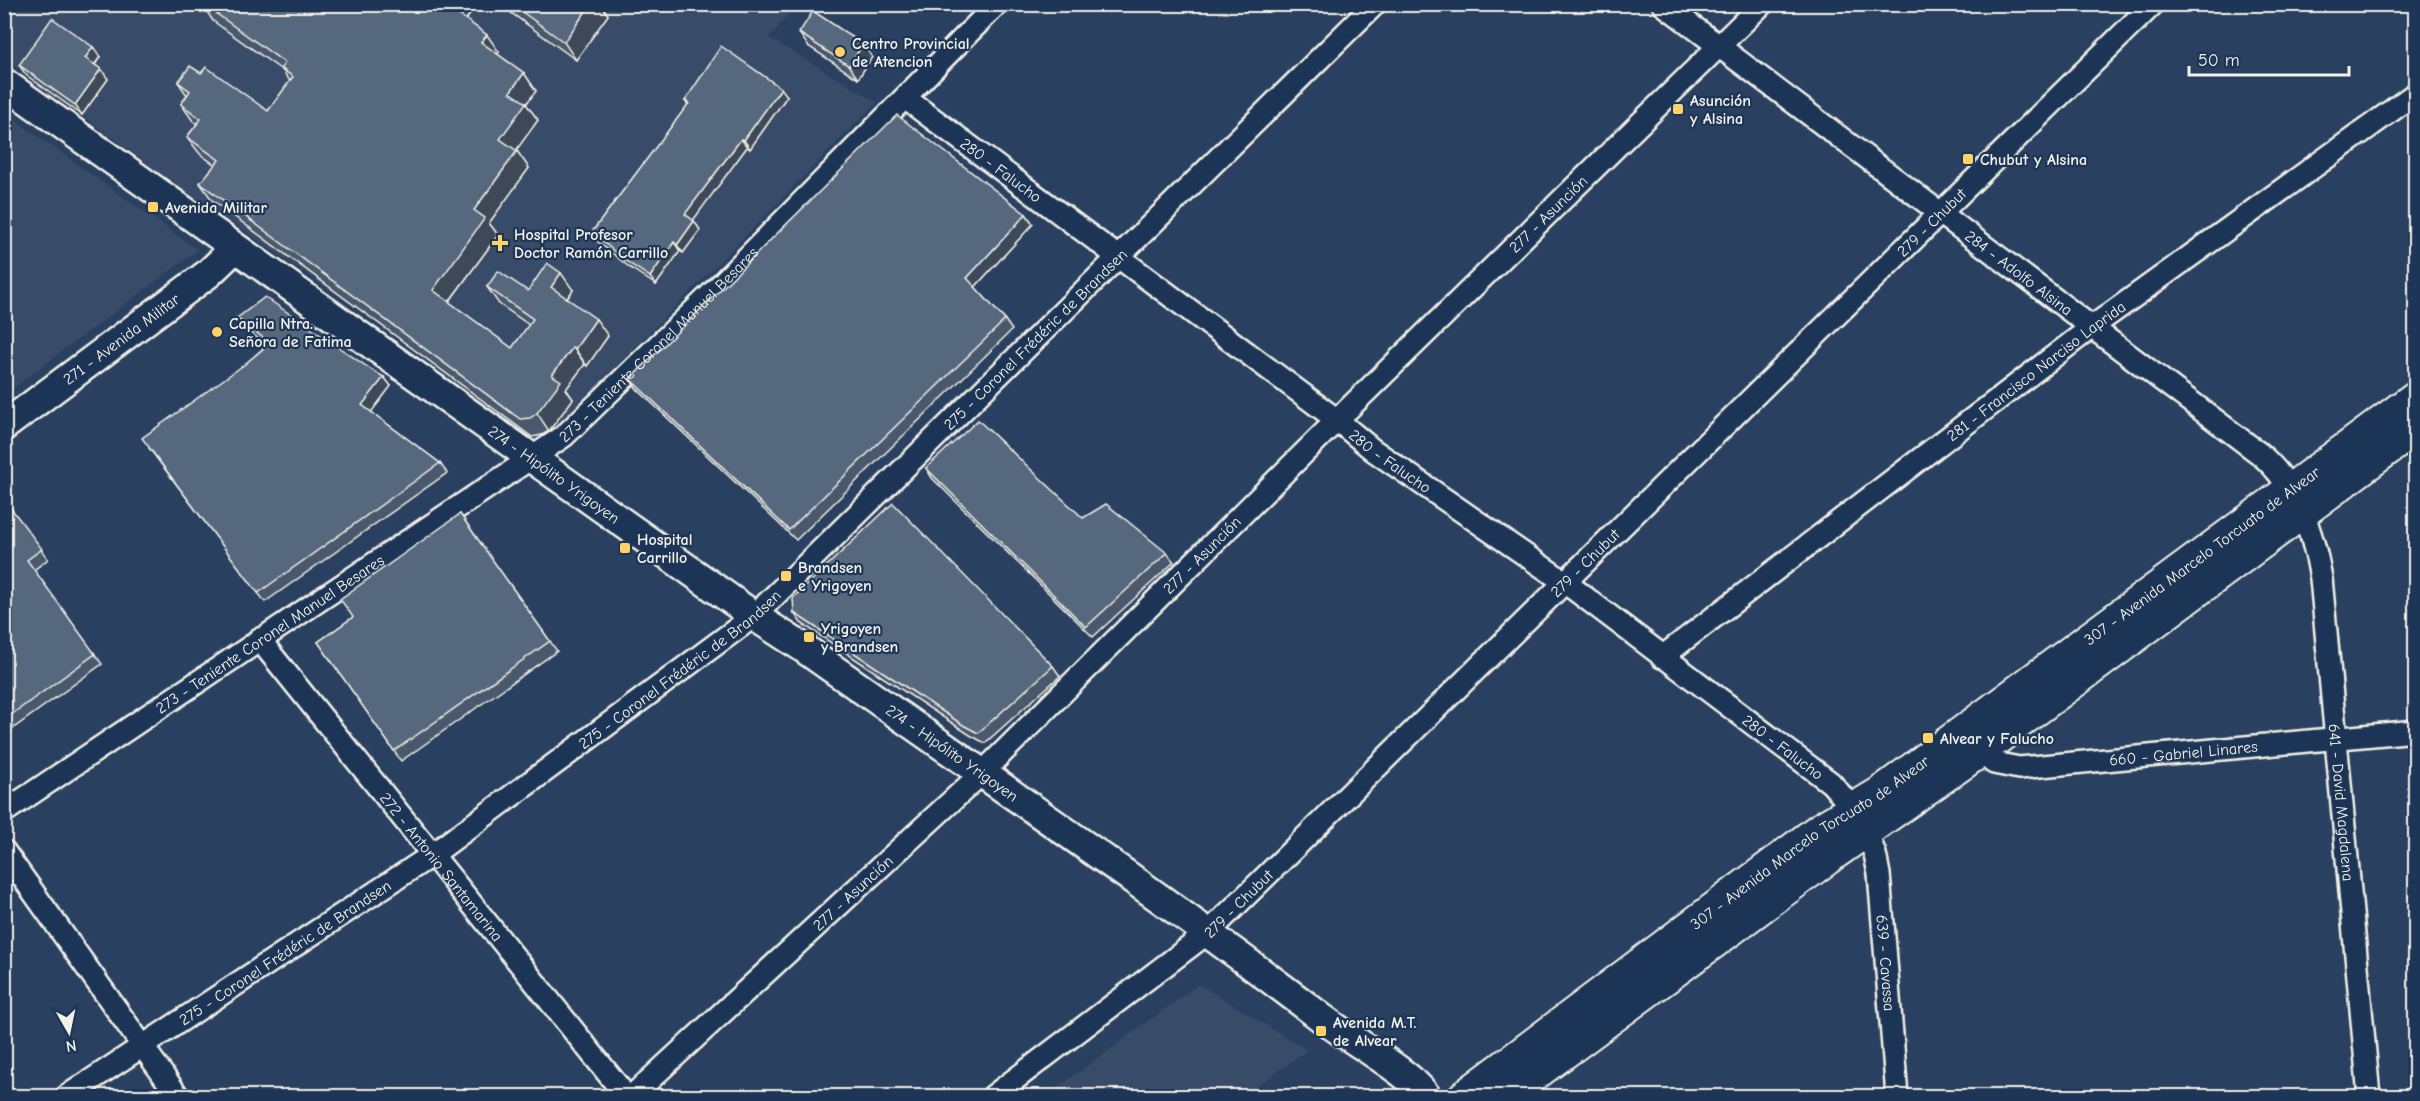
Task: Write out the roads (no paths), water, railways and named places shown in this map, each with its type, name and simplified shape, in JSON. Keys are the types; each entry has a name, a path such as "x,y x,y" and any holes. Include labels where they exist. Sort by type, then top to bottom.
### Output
{"main road":[{"name":"307 - Avenida Marcelo Torcuato de Alvear","path":"1505,1096 1860,821 1970,743 2296,501 2415,397"},
{"name":"307 - Avenida Marcelo Torcuato de Alvear","path":"2296,501 2415,428"},
{"name":"307 - Avenida Marcelo Torcuato de Alvear","path":"1465,1096 1819,830 1860,821"}],"street":[{"name":"273 - Teniente Coronel Manuel Besares","path":"4,812 564,436 713,292 997,4"},
{"name":"275 - Coronel Frédéric de Brandsen","path":"68,1096 432,855 754,616 1375,4"},
{"name":"284 - Adolfo Alsina","path":"1663,4 2259,454 2271,464 2296,501"},
{"name":"277 - Asunción","path":"632,1096 981,774 1337,420 1762,4"},
{"name":"279 - Chubut","path":"993,1096 1209,932 2153,4"},
{"name":"274 - Hipólito Yrigoyen","path":"4,83 754,616 802,647 1209,932 1326,1022 1400,1072 1426,1096"},
{"name":"281 - Francisco Narciso Laprida","path":"1662,657 2092,327 2415,93"},
{"name":"280 - Falucho","path":"905,98 1119,256 1337,420 1373,450 1566,583 1831,783 1860,821"},
{"name":"271 - Avenida Militar","path":"4,426 209,273 235,248"},
{"name":"641 - David Magdalena","path":"2296,501 2315,546 2322,578 2368,1096"},
{"name":"272 - Antonio Santamarina","path":"259,639 626,1096"},
{"name":"660 - Gabriel Linares","path":"1970,743 1995,763 2019,768 2415,730"},
{"name":"639 - Cavassa","path":"1860,821 1879,874 1897,1096"},
{"path":"4,851 178,1096"}],"place":[{"name":"Centro Provincial de Atencion","path":"840,52"},
{"name":"Asunción y Alsina","path":"1678,109"},
{"name":"Chubut y Alsina","path":"1968,159"},
{"name":"Avenida Militar","path":"153,207"},
{"name":"Hospital Profesor Doctor Ramón Carrillo","path":"500,243"},
{"name":"Capilla Ntra. Señora de Fatima","path":"217,332"},
{"name":"Hospital Carrillo","path":"625,548"},
{"name":"Brandsen e Yrigoyen","path":"786,576"},
{"name":"Yrigoyen y Brandsen","path":"809,637"},
{"name":"Alvear y Falucho","path":"1928,738"},
{"name":"Avenida M.T. de Alvear","path":"1321,1031"}]}
